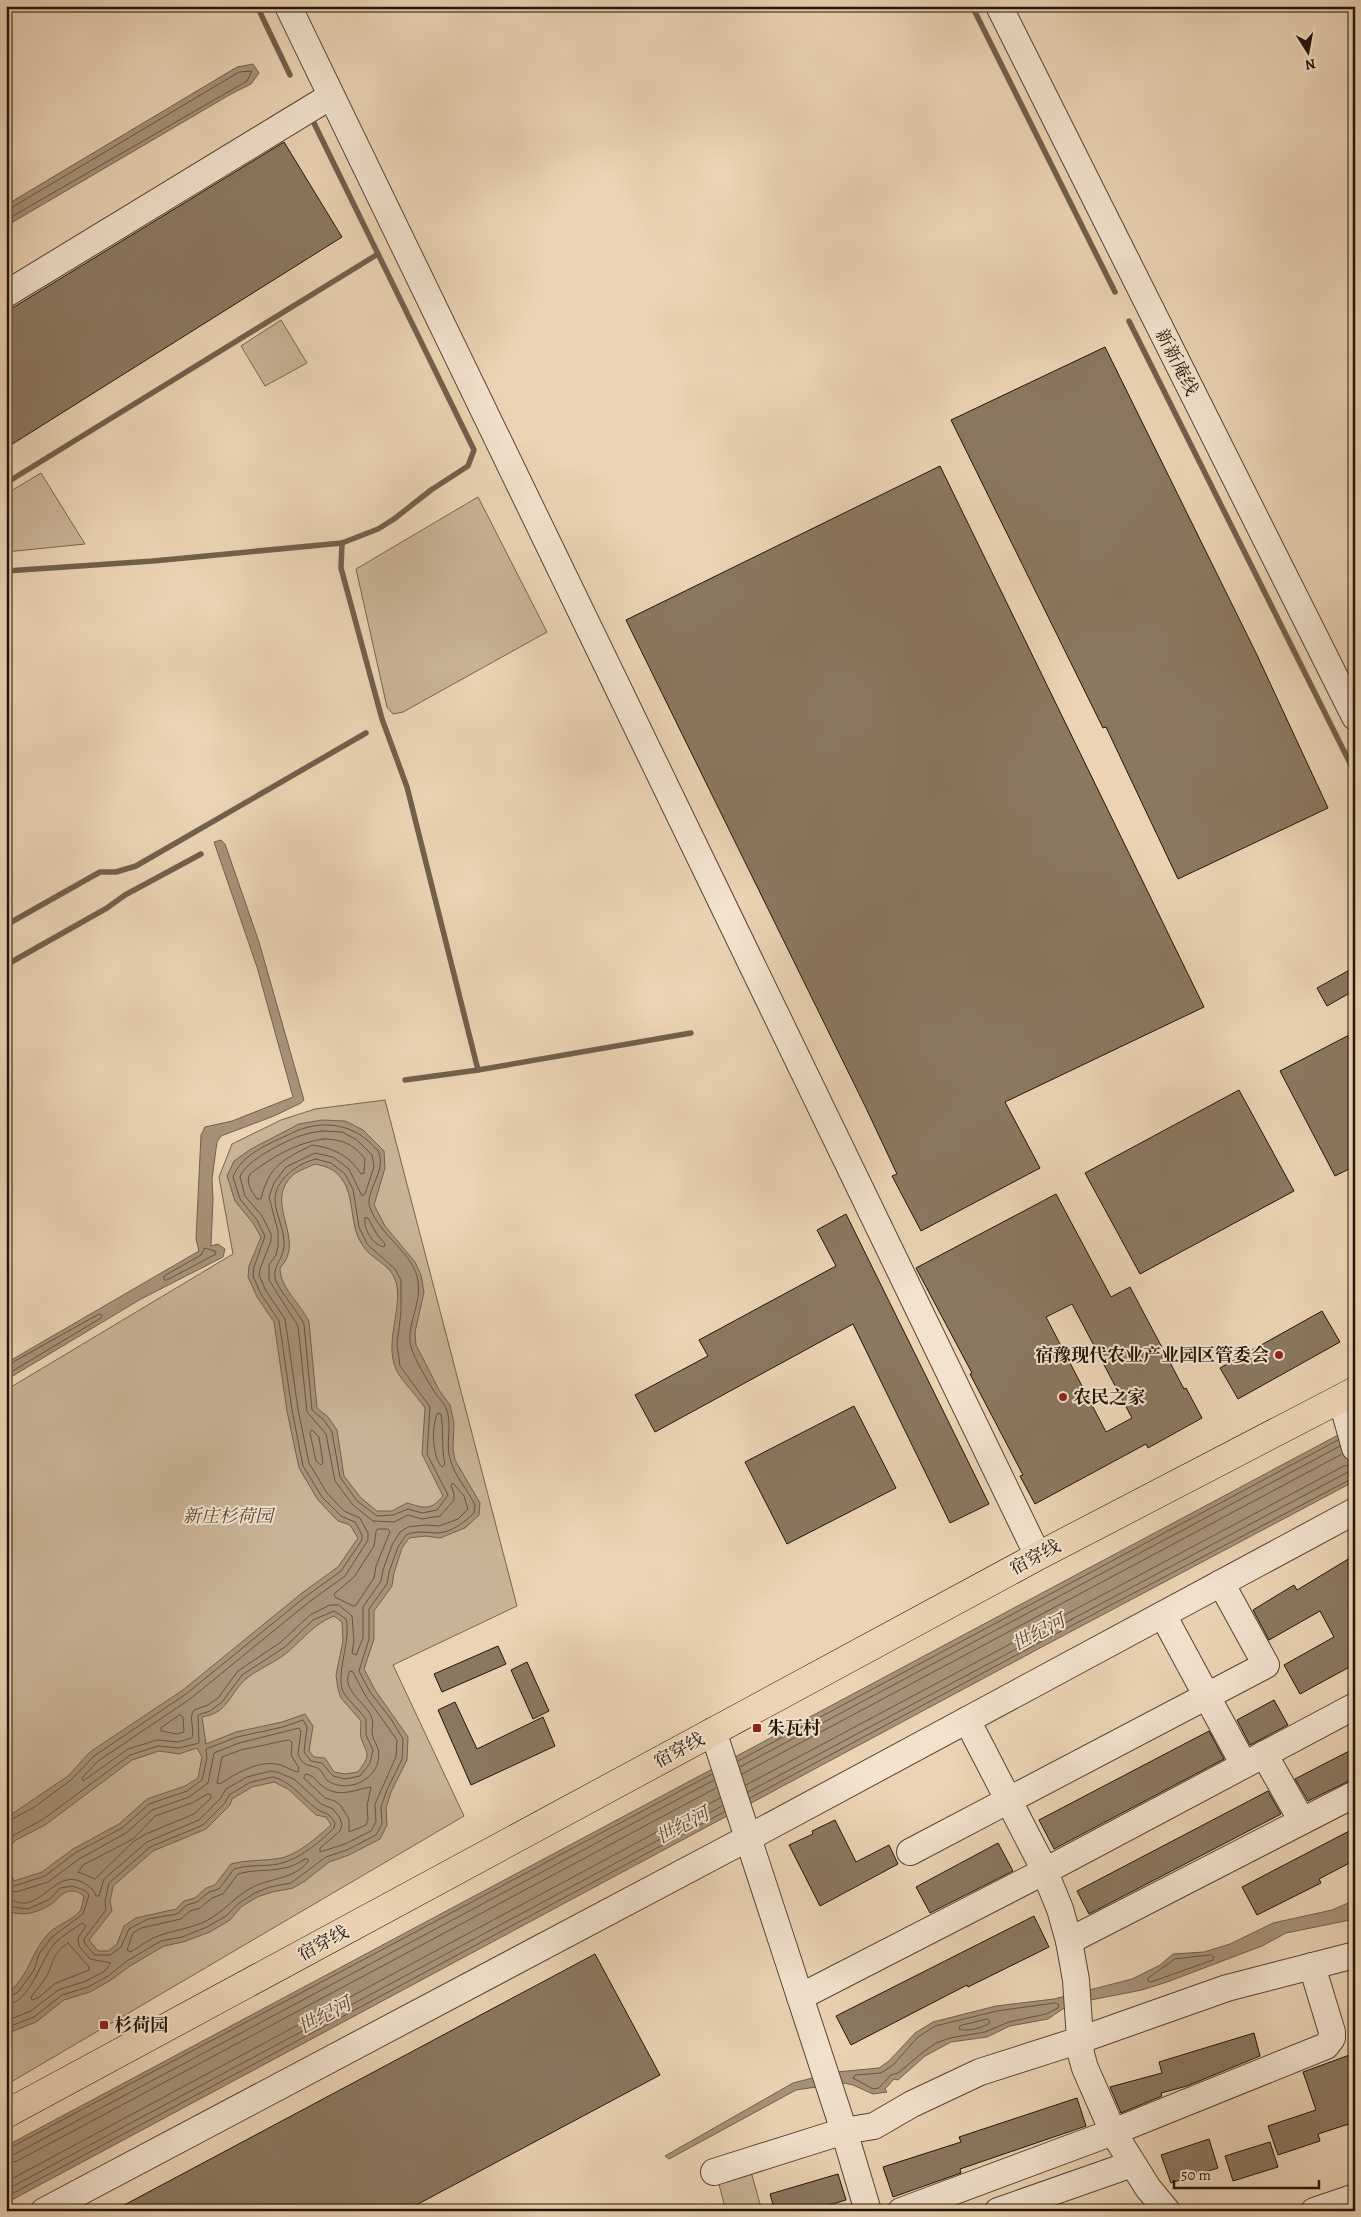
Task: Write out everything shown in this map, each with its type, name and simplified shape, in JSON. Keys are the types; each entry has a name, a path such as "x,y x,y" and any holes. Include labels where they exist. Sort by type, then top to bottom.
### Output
{"main road":[{"name":"宿穿线","path":"6,2114 717,1741 1038,1556 1348,1403"}],"street":[{"path":"288,6 1038,1556"},
{"name":"新新庵线","path":"999,6 1355,717"},
{"path":"6,294 331,96"},
{"path":"1348,1403 1355,1448"},
{"path":"44,2211 747,1834 967,1720 1355,1511"},
{"path":"910,1852 1266,1665 1221,1583"},
{"path":"1163,1615 1207,1696 1302,1821"},
{"path":"800,1997 1045,1871 1355,1706"},
{"path":"967,1720 1045,1871 1060,1909 1069,1941 1077,1988 1080,2040 1085,2068 1113,2132 1148,2188 1167,2211"},
{"path":"717,1741 844,2131 868,2211"},
{"path":"1069,1941 1355,1794"},
{"path":"714,2172 844,2131 874,2126 912,2104 980,2072 1080,2040 1227,1988 1355,1955"},
{"path":"900,2211 1113,2132 1326,2046 1332,2038 1332,2032 1312,1966"},
{"path":"998,2211 1132,2164"},
{"path":"1314,2211 1355,2197"}],"green space":[{"path":"281,320 307,363 265,386 241,346"},
{"path":"41,473 85,544 6,552 6,494"},
{"path":"478,497 547,632 403,712 393,714 387,707 356,569"},
{"name":"新庄杉荷园","path":"385,1100 517,1606 393,1665 464,1816 6,2085 6,1390 233,1254 219,1177 232,1144 281,1120 315,1109"},
{"path":"750,2168 762,2211 726,2211 717,2177"}],"water":[{"path":"253,64 259,73 251,84 6,226 6,205 237,67"},
{"path":"221,840 225,844 259,942 304,1100 274,1116 221,1136 217,1142 212,1179 211,1246 218,1244 225,1249 223,1257 141,1299 6,1380 6,1363 199,1251 196,1239 201,1135 205,1127 232,1121 293,1097 257,967 214,842"},
{"path":"322,1120 345,1121 363,1130 384,1151 385,1168 374,1205 385,1226 415,1262 421,1275 424,1292 415,1332 416,1345 439,1390 450,1405 454,1423 453,1449 455,1460 480,1503 479,1515 465,1528 440,1538 425,1536 409,1538 402,1548 392,1586 374,1611 374,1639 364,1669 375,1690 408,1737 407,1760 391,1792 386,1808 387,1825 380,1839 349,1855 329,1862 293,1888 257,1897 241,1907 230,1920 210,1932 183,1942 164,1946 90,1992 64,2000 36,2022 6,2034 6,1995 20,1981 37,1949 48,1934 73,1918 80,1911 84,1896 71,1891 62,1894 49,1906 37,1911 24,1914 12,1912 6,1909 6,1862 14,1881 42,1872 73,1849 119,1824 147,1799 185,1786 198,1778 202,1757 197,1748 179,1754 159,1751 132,1760 45,1825 16,1840 8,1848 6,1859 6,1818 68,1776 90,1752 183,1690 302,1593 338,1567 358,1538 350,1525 338,1521 318,1500 299,1468 287,1411 274,1322 257,1297 248,1277 249,1266 261,1237 253,1223 235,1201 227,1176 234,1161 251,1149 299,1124","holes":["315,1164 330,1168 336,1172 346,1185 358,1238 367,1251 390,1271 396,1282 398,1292 392,1348 393,1359 398,1373 425,1408 422,1454 443,1496 431,1506 423,1507 407,1503 392,1511 377,1511 361,1498 344,1476 337,1430 328,1417 317,1408 309,1322 283,1282 280,1268 287,1257 289,1245 282,1208 282,1196 285,1185 294,1174","334,1616 342,1622 343,1641 336,1675 341,1698 361,1721 361,1738 367,1758 358,1772 345,1774 334,1772 325,1758 314,1757 309,1751 313,1726 305,1714 282,1722 236,1732 206,1744 202,1717 218,1711 228,1702 247,1678 284,1655 315,1627","274,1782 288,1789 316,1815 326,1817 331,1825 305,1847 290,1855 282,1858 231,1864 215,1885 206,1888 195,1898 184,1901 176,1909 136,1918 124,1926 117,1944 108,1951 98,1951 89,1940 112,1911 110,1902 113,1886 153,1851 206,1829 230,1805 232,1799 252,1787"]},
{"name":"世纪河","path":"1355,1426 1355,1481 6,2203 6,2146"},
{"path":"1355,1900 1355,1919 1286,1933 1262,1946 1167,1982 1142,1990 1070,2004 1048,2019 1010,2026 987,2037 951,2042 925,2056 898,2080 894,2079 885,2089 887,2092 873,2094 853,2085 843,2083 796,2090 669,2159 665,2156 793,2083 836,2072 879,2068 889,2061 915,2033 933,2022 996,2006 1054,1999 1132,1979 1160,1965 1173,1954 1204,1952 1230,1944 1273,1923 1332,1910"}],"building":[{"path":"284,142 342,237 6,448 6,309 14,307"},
{"path":"1105,347 1257,655 1328,808 1178,879 1106,727 1103,728 951,420"},
{"path":"940,466 1204,1007 1005,1102 1040,1168 921,1231 892,1176 897,1174 865,1106 626,620"},
{"path":"1355,967 1355,990 1327,1006 1317,988"},
{"path":"1355,1032 1355,1166 1335,1176 1280,1071"},
{"path":"1239,1090 1294,1191 1140,1274 1085,1173"},
{"path":"1056,1194 1111,1297 1130,1287 1184,1389 1186,1388 1202,1418 1148,1448 1146,1444 1035,1504 1020,1476 1023,1475 970,1374 972,1373 916,1268","holes":["1072,1304 1132,1418 1106,1432 1046,1317"]},
{"path":"846,1214 989,1504 950,1523 853,1324 655,1432 635,1395 708,1356 699,1340 836,1266 817,1230"},
{"path":"1322,1311 1340,1342 1238,1399 1220,1368"},
{"path":"854,1406 896,1488 787,1544 745,1462"},
{"path":"1355,1555 1355,1664 1300,1694 1284,1665 1334,1637 1320,1611 1269,1640 1253,1610 1294,1585 1297,1590"},
{"path":"498,1646 506,1664 442,1692 434,1674"},
{"path":"527,1662 549,1711 533,1719 511,1670"},
{"path":"1274,1700 1288,1725 1250,1745 1237,1720"},
{"path":"455,1702 477,1749 543,1717 555,1746 471,1785 438,1710"},
{"path":"1209,1731 1224,1759 1054,1849 1039,1820"},
{"path":"1355,1748 1355,1778 1308,1801 1295,1779"},
{"path":"1268,1791 1281,1814 1089,1914 1077,1891"},
{"path":"835,1820 856,1862 889,1845 898,1864 820,1906 789,1845 813,1834 812,1831"},
{"path":"1355,1828 1355,1860 1319,1879 1321,1883 1257,1915 1242,1887"},
{"path":"998,1843 1013,1871 930,1913 916,1887"},
{"path":"1034,1916 1049,1947 968,1987 967,1985 851,2045 836,2016"},
{"path":"595,1954 660,2075 405,2211 113,2211"},
{"path":"1254,2033 1260,2056 1187,2086 1161,2093 1162,2096 1121,2113 1110,2087 1162,2073 1159,2062"},
{"path":"1355,2053 1355,2122 1318,2134 1320,2141 1278,2155 1268,2126 1316,2110 1303,2072"},
{"path":"1077,2098 1086,2126 960,2169 961,2173 893,2197 883,2167 961,2142 959,2137"},
{"path":"1209,2139 1218,2168 1171,2183 1161,2155"},
{"path":"1270,2142 1278,2167 1233,2181 1225,2156"},
{"path":"838,2174 846,2200 809,2211 775,2211 770,2194"}],"waterway":[{"path":"257,6 290,75"},
{"path":"972,6 1115,292"},
{"path":"6,571 153,561 342,543 378,529 431,490 468,466 474,450 311,117"},
{"path":"6,483 378,254"},
{"path":"1129,321 1355,773"},
{"path":"342,543 341,568 382,719 407,787 478,1070"},
{"path":"6,925 100,872 116,872 136,866 366,733"},
{"path":"6,965 107,908 125,895 201,854"},
{"path":"405,1080 478,1070 691,1033"}],"place":[{"name":"宿豫现代农业产业园区管委会","path":"1279,1355"},
{"name":"农民之家","path":"1063,1397"},
{"name":"朱瓦村","path":"757,1728"},
{"name":"杉荷园","path":"104,2025"}]}
